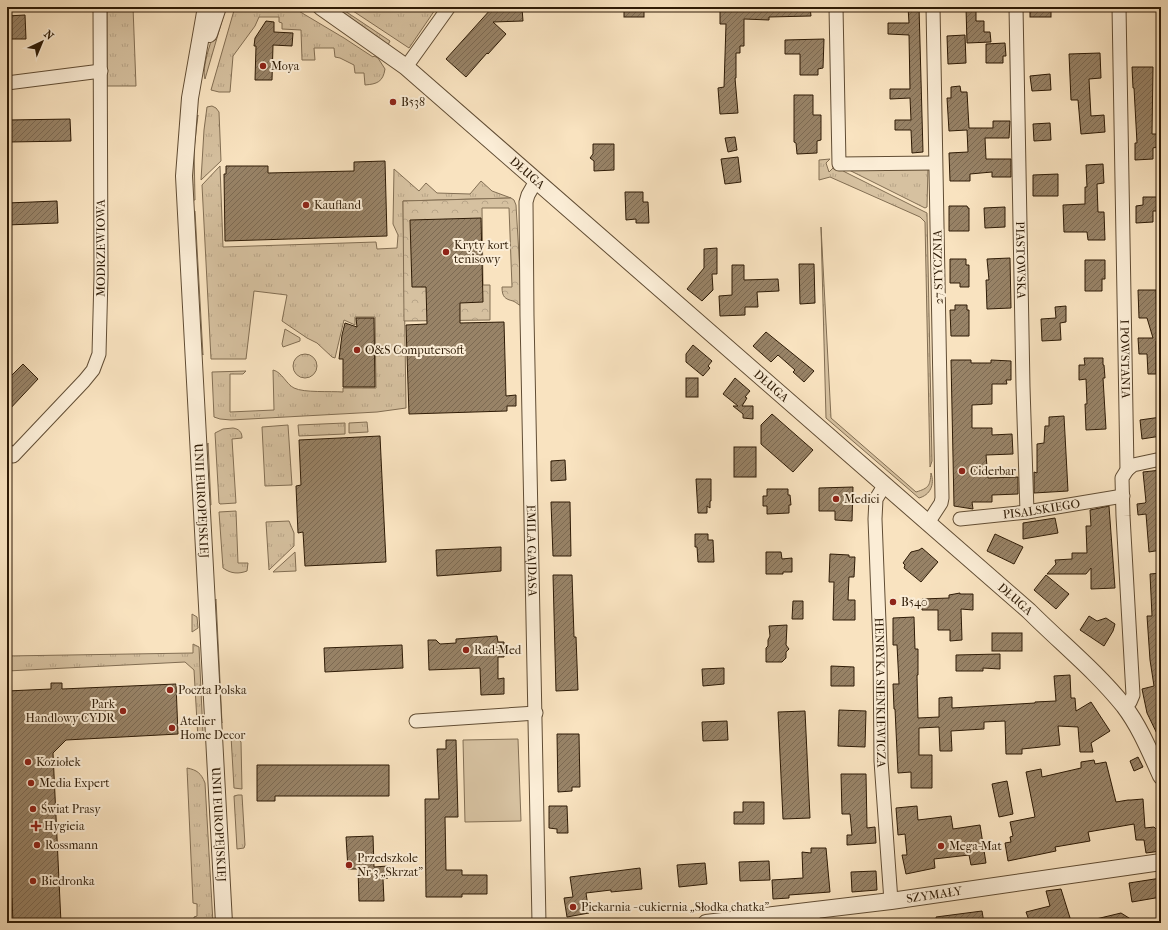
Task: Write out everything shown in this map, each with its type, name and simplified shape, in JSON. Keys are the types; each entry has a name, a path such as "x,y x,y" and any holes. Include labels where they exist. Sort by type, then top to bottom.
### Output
{"street":[{"name":"MODRZEWIOWA","path":"9,456 84,381 93,370 99,354 101,276 100,7"},
{"name":"UNII EUROPEJSKIEJ","path":"206,7 193,79 184,176 224,923"},
{"name":"UNII EUROPEJSKIEJ","path":"193,79 218,7"},
{"name":"DŁUGA","path":"311,7 347,27 406,67 928,523 1064,644 1089,668 1124,707 1140,731 1161,776"},
{"name":"DŁUGA","path":"321,7 347,27"},
{"path":"406,67 449,7"},
{"path":"836,7 839,164 935,163"},
{"name":"27 STYCZNIA","path":"928,523 941,503 942,498 933,7"},
{"name":"PIASTOWSKA","path":"1016,7 1023,387 1027,512"},
{"name":"I POWSTANIA","path":"1119,7 1127,470 1122,478 1133,695 1130,702 1124,707"},
{"path":"7,83 101,71"},
{"name":"EMILA GAJDASA","path":"536,181 528,195 526,202 539,923"},
{"path":"1127,470 1133,465 1161,458"},
{"name":"HENRYKA SIENKIEWICZA","path":"884,486 876,499 875,519 880,642 881,761 891,902"},
{"name":"PISALSKIEGO","path":"960,519 1027,512 1123,496"},
{"path":"416,721 536,714"},
{"name":"SZYMAŁY","path":"706,923 813,917 891,902 1161,862"}],"green space":[{"path":"107,7 133,7 136,86 107,86"},
{"path":"223,7 226,7 205,79 204,73 207,54"},
{"path":"235,7 292,7 373,57 378,58 385,69 383,77 379,82 365,85 364,73 355,73 354,65 335,57 334,48 314,48 315,60 302,60 301,30 282,29 282,23 279,22 279,17 259,17 255,26 233,56 230,92 211,90"},
{"path":"332,7 339,7 390,41 388,45"},
{"path":"347,7 437,7 409,48"},
{"path":"212,106 219,112 221,161 201,180 207,107"},
{"path":"198,115 194,149 195,200 192,200 191,182 196,118"},
{"path":"830,159 826,163 829,172 835,166 927,213 932,461 930,467 925,222 920,217 830,177 819,180 819,160"},
{"path":"220,166 223,247 376,242 377,249 397,248 398,235 393,224 394,169 419,191 426,183 437,193 470,194 481,181 492,191 511,198 403,201 406,408 377,412 231,420 214,417 212,372 246,371 243,374 230,374 230,412 274,410 273,370 279,373 291,386 298,390 343,392 343,388 376,388 375,317 355,317 355,325 344,320 335,358 317,343 282,321 287,295 254,291 246,359 211,359 202,185"},
{"path":"928,167 927,207 925,208 847,169"},
{"path":"511,198 514,200 516,205 522,306 506,298 503,295 502,290 502,287 512,287 509,208 482,208 483,285 490,285 490,320 404,321 403,201"},
{"path":"193,211 195,211 203,355 201,351"},
{"path":"821,227 831,418 916,492 928,486 931,473 931,489 923,497 919,498 826,418"},
{"path":"285,329 300,338 300,341 283,347 282,344"},
{"path":"305,354 314,357 317,366 314,375 305,378 296,375 293,366 296,357"},
{"path":"367,422 368,432 349,433 349,423"},
{"path":"345,423 345,434 299,436 298,425"},
{"path":"288,425 292,485 265,486 262,427"},
{"path":"233,428 240,431 242,438 232,439 236,503 220,504 215,433 223,429"},
{"path":"208,443 211,505 208,505 206,450"},
{"path":"236,511 238,563 248,563 247,571 241,573 232,572 223,568 219,512"},
{"path":"289,521 294,533 294,546 269,570 266,522"},
{"path":"295,552 296,571 273,572"},
{"path":"216,599 222,723 220,718 213,604"},
{"path":"192,614 197,617 198,628 192,632"},
{"path":"193,644 199,647 203,734 201,739 198,739 194,670 185,662 7,671 7,656 193,653"},
{"path":"231,736 238,738 241,742 242,789 234,788"},
{"path":"518,739 521,821 465,822 463,740"},
{"path":"187,768 198,772 205,783 213,923 194,923 194,917 197,916 197,904 193,903"},
{"path":"242,795 245,845 244,848 237,849 234,796"}],"building":[{"path":"624,7 644,7 644,17 624,17"},
{"path":"810,7 811,16 769,17 769,20 744,19 744,46 740,46 740,53 736,53 735,78 738,113 720,114 718,88 724,87 726,24 720,24 720,8"},
{"path":"908,7 919,7 923,152 912,153 911,130 895,130 895,120 911,120 910,98 890,99 890,89 910,89 909,35 888,34 888,23 909,23"},
{"path":"1030,7 1051,7 1051,17 1030,17"},
{"path":"522,8 523,21 493,22 506,34 466,77 446,59 491,9"},
{"path":"966,8 976,8 976,21 984,21 984,32 990,32 991,42 967,43"},
{"path":"25,15 26,39 7,39 7,16"},
{"path":"266,21 274,22 274,32 293,33 292,46 273,45 272,80 255,80 255,38"},
{"path":"965,35 966,63 948,64 947,36"},
{"path":"824,39 823,68 818,69 818,75 800,75 800,54 785,54 785,40"},
{"path":"1005,43 1006,56 1003,56 1003,63 986,63 986,44"},
{"path":"1100,53 1101,78 1089,79 1091,116 1104,115 1105,132 1081,134 1078,100 1071,100 1069,54"},
{"path":"1132,67 1153,67 1152,134 1157,134 1157,147 1153,148 1153,159 1135,160 1135,143 1137,143"},
{"path":"1050,74 1051,90 1032,91 1030,76"},
{"path":"960,86 961,92 967,92 969,128 993,128 993,121 1010,121 1009,138 985,138 986,159 1011,159 1011,177 992,177 992,172 970,174 970,181 950,181 949,153 968,152 967,130 949,131 947,98 951,98 951,87"},
{"path":"794,95 813,95 813,115 821,115 821,140 817,141 817,153 797,154 796,143 794,142"},
{"path":"70,119 71,141 9,142 9,120"},
{"path":"1050,123 1051,140 1034,141 1033,124"},
{"path":"735,137 737,150 728,152 725,138"},
{"path":"593,144 614,144 614,170 594,171 594,161 590,158 593,154"},
{"path":"738,157 741,182 725,184 721,159"},
{"name":"Kaufland","path":"385,161 387,236 225,241 224,174 226,174 226,166 268,166 268,173 354,171 354,162"},
{"path":"1103,164 1104,183 1097,184 1098,212 1104,212 1105,240 1088,240 1087,232 1064,232 1063,205 1085,204 1085,187 1087,187 1086,165"},
{"path":"1058,174 1058,196 1033,196 1033,175"},
{"path":"625,192 643,192 643,202 648,202 649,223 636,223 636,219 626,220"},
{"path":"1143,197 1158,197 1158,211 1153,211 1153,222 1136,223 1136,206 1143,205"},
{"path":"57,201 58,223 7,225 7,203"},
{"path":"949,206 967,206 969,208 969,231 949,231"},
{"path":"1005,207 1005,227 985,228 984,208"},
{"path":"481,218 483,302 460,303 460,323 504,322 506,396 516,395 516,406 507,406 507,411 409,414 406,325 427,324 426,287 412,287 410,220"},
{"path":"717,248 717,274 712,274 713,290 702,301 687,289 704,268 704,249"},
{"path":"1010,258 1011,308 987,309 986,280 989,280 987,259"},
{"path":"950,259 966,259 966,265 969,265 969,287 960,287 960,283 950,283"},
{"path":"1085,260 1105,260 1105,279 1102,279 1102,291 1085,291"},
{"path":"799,264 814,264 815,303 800,304"},
{"path":"732,265 744,265 744,280 778,279 779,291 757,292 758,307 745,307 745,315 720,316 719,296 732,295"},
{"path":"1138,290 1156,290 1156,374 1148,374 1147,354 1139,354 1138,338 1153,338 1147,318 1139,318"},
{"path":"955,305 967,305 967,310 969,310 969,336 951,336 950,310 955,310"},
{"path":"1066,306 1066,322 1060,323 1061,340 1042,341 1041,319 1056,318 1055,307"},
{"name":"O&S Computersoft","path":"356,318 374,318 375,387 343,387 343,359 339,359 342,335 345,323 357,327"},
{"path":"766,332 814,371 804,382 793,372 795,370 778,355 771,362 753,346"},
{"path":"693,345 712,361 708,366 710,368 703,376 686,362 686,354"},
{"path":"1084,358 1103,358 1106,429 1086,430 1086,379 1079,380 1079,365 1085,365"},
{"path":"951,360 971,360 971,363 991,363 991,360 1011,361 1011,380 1006,380 1007,384 992,384 992,404 972,405 972,428 992,428 992,435 1012,434 1013,454 986,455 988,478 1018,477 1018,494 992,495 992,502 972,502 973,509 954,506"},
{"path":"23,364 38,379 7,412 7,380"},
{"path":"686,378 698,378 698,397 686,397"},
{"path":"735,378 750,391 745,397 747,398 742,406 753,406 753,419 743,418 743,414 733,406 738,406 723,394"},
{"path":"772,414 813,450 793,472 761,444 761,425"},
{"path":"1064,416 1068,491 1034,493 1034,472 1037,473 1037,444 1044,443 1045,426 1049,426 1049,417"},
{"path":"1161,417 1161,436 1142,439 1140,420"},
{"path":"380,436 386,562 305,566 303,532 298,533 296,486 301,485 299,440"},
{"path":"734,447 756,447 756,477 734,477"},
{"path":"565,460 566,480 551,481 551,461"},
{"path":"1161,470 1161,550 1149,552 1146,514 1138,515 1137,504 1146,502 1143,472"},
{"path":"696,479 711,479 711,501 710,508 707,506 707,513 698,513"},
{"name":"Medici","path":"853,487 852,521 835,520 835,511 819,511 819,488"},
{"path":"767,489 788,489 791,505 789,505 789,513 767,514 767,506 763,506 763,496 767,496"},
{"path":"551,502 570,502 571,556 553,556"},
{"path":"1109,506 1115,588 1091,589 1091,568 1086,574 1047,574 1056,564 1055,560 1072,559 1072,553 1087,553 1086,526 1091,526 1090,510"},
{"path":"1055,518 1058,533 1023,539 1023,523"},
{"path":"695,534 708,534 708,540 713,540 714,562 698,562 697,547 695,547"},
{"path":"995,534 1023,547 1014,564 987,551"},
{"path":"501,547 501,571 437,576 436,550"},
{"path":"922,548 938,562 921,582 904,568 905,565 903,563 911,552"},
{"path":"766,552 781,552 782,559 792,558 792,572 783,572 783,574 766,574"},
{"path":"830,554 849,555 849,557 855,557 854,577 849,577 848,600 855,600 855,620 833,620 834,582 829,582"},
{"path":"1161,573 1161,742 1147,713 1142,689 1154,686 1150,660 1147,616 1152,616 1150,574"},
{"path":"553,575 572,575 574,637 576,637 578,690 556,691"},
{"path":"1046,575 1069,594 1056,609 1034,590"},
{"path":"960,593 973,594 973,610 961,609 962,640 950,641 950,630 938,630 938,610 922,610 922,599 949,598 949,595"},
{"path":"793,601 803,601 803,619 792,619"},
{"path":"1089,616 1097,621 1106,618 1115,624 1113,631 1104,646 1080,630"},
{"path":"914,617 915,649 918,649 918,718 939,717 939,698 952,697 952,708 1056,701 1054,676 1070,675 1071,698 1075,698 1076,711 1091,702 1110,731 1091,743 1093,752 1080,752 1078,727 1058,726 1060,745 1022,749 1022,754 1006,754 1005,721 984,722 984,729 951,731 952,751 940,751 939,727 919,728 919,755 932,755 932,788 911,788 911,772 898,773 893,684 899,684 897,645 893,645 893,618"},
{"path":"787,625 786,645 789,649 786,652 786,658 782,662 766,662 766,648 768,646 770,636 769,626"},
{"path":"992,633 1022,633 1022,651 992,651"},
{"name":"Rad-Med","path":"497,636 498,642 504,642 504,657 498,657 498,679 504,678 504,694 481,695 480,668 429,670 428,640 436,640 440,644 456,643 456,639"},
{"path":"402,645 403,668 325,672 324,648"},
{"path":"1000,654 1000,669 983,668 983,671 956,671 956,655"},
{"path":"831,666 854,667 854,686 831,686"},
{"path":"724,668 724,684 703,686 702,669"},
{"path":"51,683 62,683 62,689 176,684 178,734 66,740 53,753 61,923 13,923 12,898 7,899 7,691 51,689"},
{"path":"839,710 866,711 865,747 838,746"},
{"path":"805,711 810,818 783,819 778,712"},
{"path":"727,721 728,740 703,741 702,722"},
{"path":"557,734 579,734 580,787 572,787 572,791 558,792"},
{"path":"446,740 456,740 458,817 445,817 446,870 462,870 462,875 487,875 487,894 462,894 462,897 426,897 425,799 439,799 437,749 446,749"},
{"path":"1138,757 1143,767 1134,771 1130,761"},
{"path":"1094,760 1095,764 1106,762 1116,802 1143,799 1145,828 1161,828 1161,851 1146,853 1144,840 1136,840 1134,824 1088,832 1090,841 1055,847 1056,851 1008,861 1005,843 1011,842 1010,837 1013,836 1010,822 1035,817 1026,772 1041,769 1042,777 1081,768 1081,762"},
{"path":"257,765 389,765 389,796 275,796 275,801 257,801"},
{"path":"841,774 866,774 867,828 875,827 876,843 847,845 847,835 852,835 850,814 842,814"},
{"path":"1007,781 1013,814 999,817 992,784"},
{"path":"743,802 764,802 764,824 734,824 734,812 743,812"},
{"path":"549,806 567,806 568,833 557,833 557,829 549,828"},
{"path":"917,806 918,820 951,816 953,829 980,825 986,863 971,865 969,855 934,859 935,868 906,874 902,855 907,855 905,834 898,835 896,808"},
{"path":"373,836 374,867 388,866 388,878 383,879 384,901 359,901 358,869 348,869 346,837"},
{"path":"811,848 826,848 830,892 789,895 789,898 773,899 772,880 803,878 802,852 811,853"},
{"path":"769,861 770,880 740,881 739,862"},
{"path":"705,863 707,884 679,887 677,865"},
{"path":"640,868 642,889 611,892 611,890 586,893 589,913 567,917 564,898 573,897 570,877"},
{"path":"876,871 877,890 852,892 851,872"},
{"path":"1161,878 1161,897 1132,902 1129,883"},
{"path":"1061,889 1071,921 1061,923 1030,923 1026,912 1050,906 1046,891"},
{"path":"982,911 984,923 937,923 936,917"},
{"path":"1121,913 1137,923 1096,923 1096,919"}],"place":[{"name":"Moya","path":"263,66"},
{"name":"B538","path":"393,102"},
{"name":"Kaufland","path":"306,205"},
{"name":"Kryty kort tenisowy","path":"446,252"},
{"name":"O&S Computersoft","path":"357,350"},
{"name":"Ciderbar","path":"962,471"},
{"name":"Medici","path":"836,499"},
{"name":"B540","path":"893,602"},
{"name":"Rad-Med","path":"466,650"},
{"name":"Poczta Polska","path":"170,690"},
{"name":"Park Handlowy CYDR","path":"123,711"},
{"name":"Atelier Home Decor","path":"172,728"},
{"name":"Koziołek","path":"28,762"},
{"name":"Media Expert","path":"31,783"},
{"name":"Świat Prasy","path":"33,809"},
{"name":"Hygieia","path":"36,826"},
{"name":"Rossmann","path":"37,845"},
{"name":"Mega-Mat","path":"941,846"},
{"name":"Przedszkole Nr 3 „Skrzat”","path":"349,865"},
{"name":"Biedronka","path":"33,881"},
{"name":"Piekarnia - cukiernia „Słodka chatka”","path":"573,907"}]}
